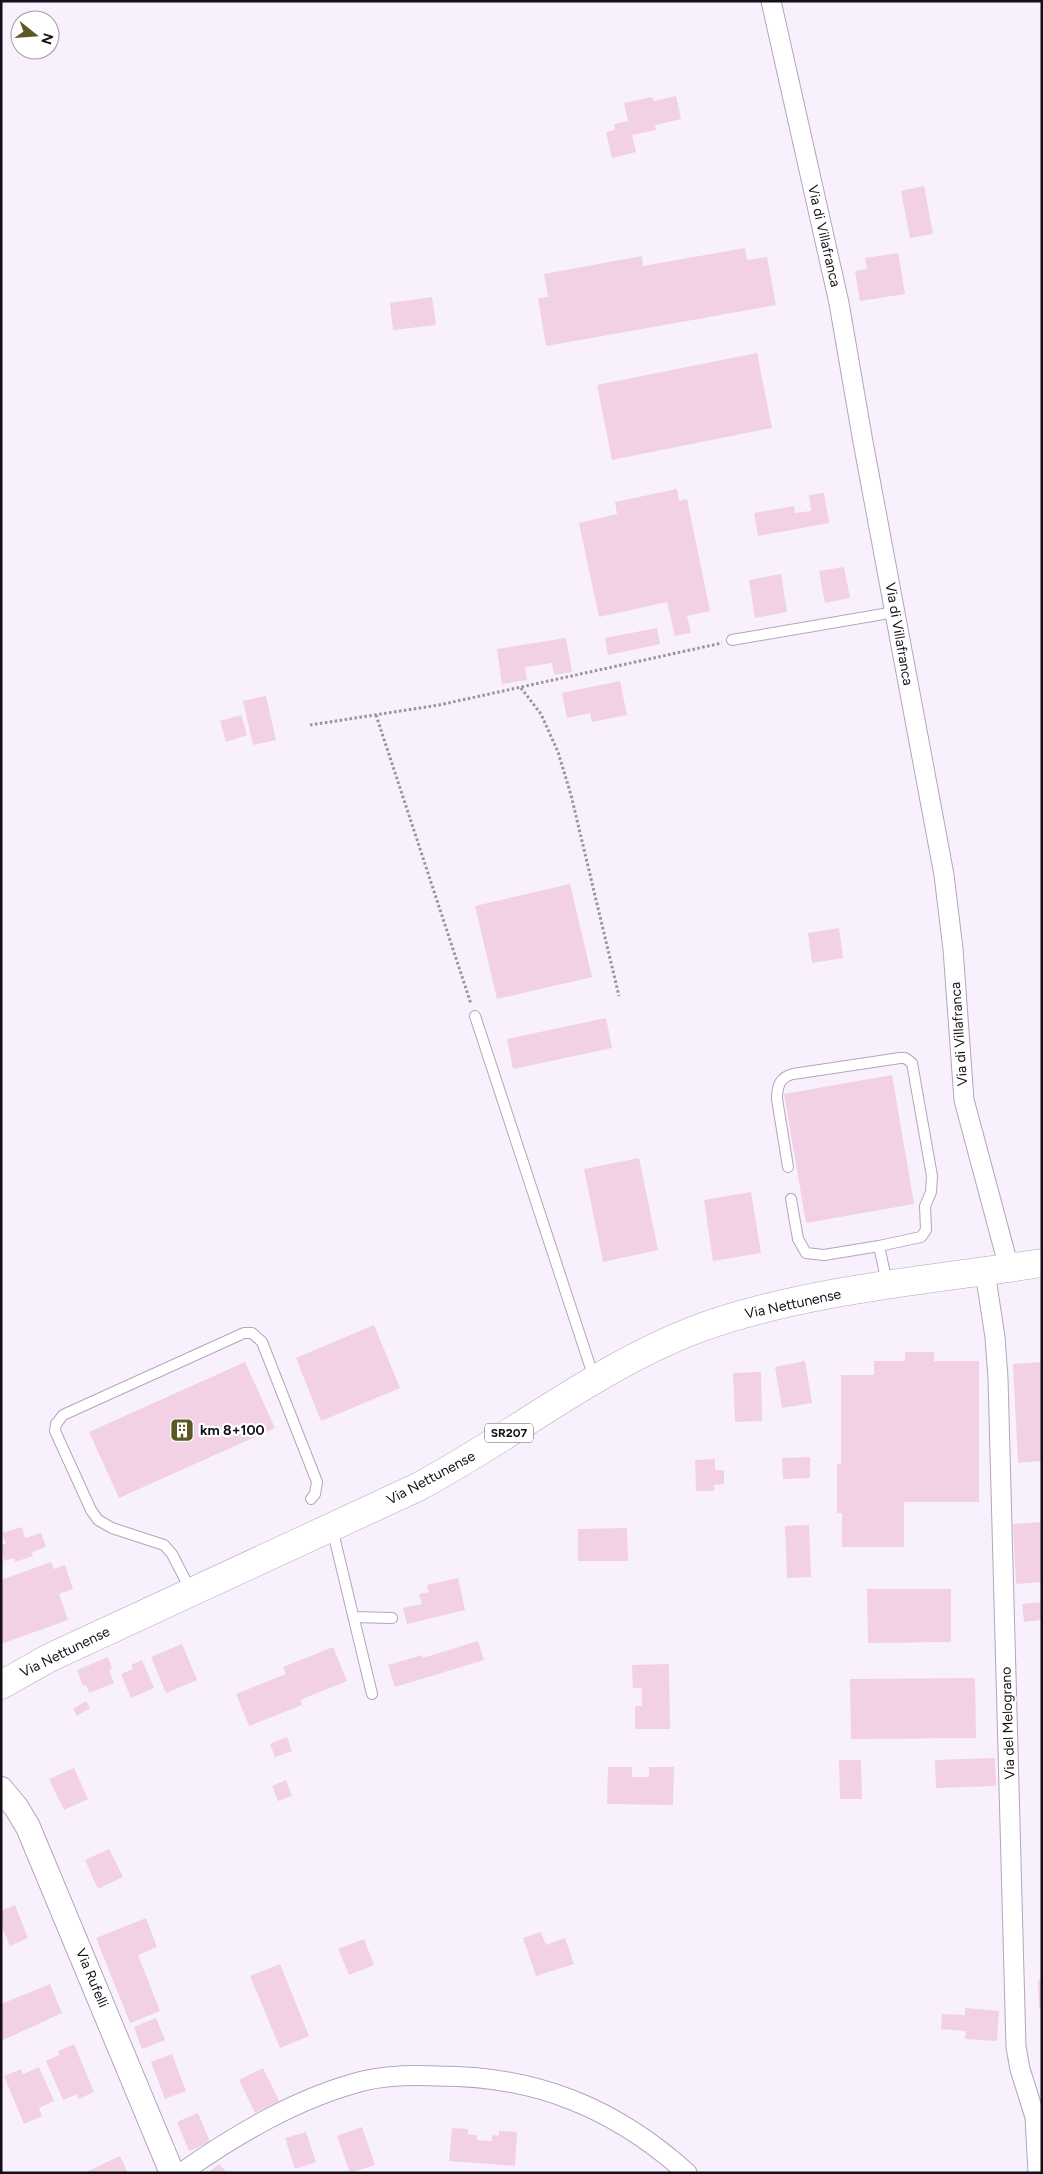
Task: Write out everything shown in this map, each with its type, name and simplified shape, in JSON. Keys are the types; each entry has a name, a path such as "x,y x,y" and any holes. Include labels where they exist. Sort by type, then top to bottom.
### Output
{"main road":[{"name":"Via Nettunense","path":"1,1685 50,1658 433,1479 595,1381 657,1347 720,1322 807,1300 1042,1263"}],"street":[{"name":"Via di Villafranca","path":"772,1 839,303 947,895 964,1100 997,1270"},
{"name":"Via del Melograno","path":"997,1270 995,1337 998,1378 1016,2047 1020,2069 1035,2117 1038,2173"},
{"name":"Via Rufelli","path":"1,1789 16,1807 28,1826 172,2173"},
{"path":"181,2173 232,2138 318,2096 374,2079 434,2076 471,2077 515,2082 568,2098 609,2116 636,2131 687,2173"}],"lane":[{"path":"732,640 895,612"},
{"path":"475,1016 595,1381"},
{"path":"788,1167 777,1099 778,1088 783,1078 793,1074 890,1060 909,1060 914,1068 932,1176 925,1206 926,1230 921,1237 824,1255 806,1253 799,1245 790,1199"},
{"path":"879,1246 887,1286"},
{"path":"192,1592 172,1554 164,1545 112,1528 98,1520 90,1510 55,1431 56,1424 63,1415 244,1333 252,1333 262,1342 317,1482 315,1494 311,1499"},
{"path":"332,1527 372,1694"},
{"path":"354,1617 392,1618"}],"path":[{"path":"310,725 439,705 732,640"},
{"path":"521,688 541,714 558,752 571,795 619,996"},
{"path":"376,715 475,1016"}],"building":[{"path":"676,96 681,119 655,125 656,130 632,135 636,152 612,158 606,132 615,130 614,124 628,121 624,103 652,97 654,101"},
{"path":"924,186 933,234 910,238 901,191"},
{"path":"745,248 747,260 767,257 776,305 546,346 538,298 548,297 544,274 642,256 643,266"},
{"path":"898,253 905,294 860,301 855,271 867,269 865,258"},
{"path":"432,297 436,325 393,330 390,303"},
{"path":"757,353 772,428 612,460 597,385"},
{"path":"677,489 679,501 687,499 710,611 687,616 691,633 675,636 667,602 599,617 579,523 617,514 615,502"},
{"path":"824,493 829,523 758,536 754,513 794,506 795,513 811,511 809,495"},
{"path":"844,567 850,598 825,603 819,571"},
{"path":"781,574 787,612 755,618 749,580"},
{"path":"657,628 660,644 608,655 605,638"},
{"path":"566,638 572,672 554,675 552,663 525,667 527,680 502,684 497,649"},
{"path":"620,681 627,715 592,722 590,713 567,718 562,693"},
{"path":"266,696 276,740 253,745 243,701"},
{"path":"241,715 247,735 226,742 220,721"},
{"path":"570,884 592,977 497,999 475,906"},
{"path":"839,928 843,958 812,963 808,933"},
{"path":"606,1018 612,1048 513,1069 507,1039"},
{"path":"892,1075 914,1204 806,1223 784,1094"},
{"path":"639,1158 658,1250 603,1262 584,1169"},
{"path":"751,1192 761,1253 713,1261 704,1200"},
{"path":"374,1325 400,1388 321,1421 296,1358"},
{"path":"905,1352 934,1352 934,1361 979,1361 979,1502 904,1502 904,1547 842,1547 842,1513 837,1513 837,1464 841,1464 841,1375 874,1375 874,1361 905,1361"},
{"path":"805,1361 812,1403 782,1408 775,1367"},
{"name":"km 8+100","path":"245,1362 275,1428 119,1498 89,1432"},
{"path":"1042,1362 1042,1461 1018,1463 1013,1364"},
{"path":"761,1372 762,1421 735,1422 733,1373"},
{"path":"810,1457 810,1478 783,1479 782,1458"},
{"path":"715,1459 715,1470 724,1470 724,1484 714,1485 714,1491 696,1491 695,1460"},
{"path":"1042,1522 1042,1582 1016,1584 1013,1524"},
{"path":"809,1525 811,1577 787,1578 785,1526"},
{"path":"22,1527 25,1538 41,1533 46,1547 32,1552 33,1556 15,1562 14,1558 4,1561 1,1545 6,1544 2,1533"},
{"path":"627,1528 628,1561 578,1561 578,1529"},
{"path":"51,1562 54,1569 65,1565 73,1589 59,1594 68,1620 1,1644 1,1580"},
{"path":"458,1578 465,1610 407,1624 403,1608 422,1604 419,1594 429,1592 427,1585"},
{"path":"867,1589 951,1589 951,1642 868,1643"},
{"path":"1042,1602 1042,1620 1024,1622 1022,1604"},
{"path":"478,1641 484,1660 395,1687 388,1665 422,1655 423,1658"},
{"path":"182,1644 197,1680 166,1693 151,1657"},
{"path":"333,1647 347,1681 300,1700 302,1705 249,1726 236,1694 286,1674 283,1667"},
{"path":"108,1657 112,1669 109,1670 114,1683 89,1693 86,1685 83,1686 77,1670"},
{"path":"142,1660 154,1688 131,1698 121,1674 133,1669 131,1665"},
{"path":"669,1664 670,1729 635,1729 635,1706 642,1706 642,1688 633,1688 632,1665"},
{"path":"975,1678 976,1738 851,1739 850,1679"},
{"path":"86,1701 90,1708 77,1716 73,1709"},
{"path":"287,1737 292,1751 275,1757 270,1744"},
{"path":"995,1758 996,1786 936,1788 935,1760"},
{"path":"839,1760 861,1760 862,1799 840,1799"},
{"path":"608,1767 632,1767 632,1777 649,1777 649,1767 674,1767 673,1805 607,1804"},
{"path":"74,1768 88,1799 64,1810 49,1779"},
{"path":"286,1780 292,1796 278,1801 272,1786"},
{"path":"109,1849 123,1877 98,1889 85,1860"},
{"path":"15,1905 28,1938 10,1946 1,1925 1,1911"},
{"path":"146,1918 157,1947 138,1955 160,2011 130,2023 96,1938"},
{"path":"541,1932 546,1945 565,1938 574,1964 536,1976 523,1938"},
{"path":"364,1939 374,1965 349,1975 338,1949"},
{"path":"280,1964 309,2036 280,2048 250,1976"},
{"path":"1042,1979 1042,2008 1039,2008 1038,1980"},
{"path":"50,1984 62,2013 1,2041 1,2004"},
{"path":"965,2008 999,2011 997,2041 965,2039 966,2031 941,2029 942,2014 965,2015"},
{"path":"156,2018 165,2040 142,2049 134,2027"},
{"path":"74,2044 94,2092 79,2099 77,2094 63,2100 46,2061 59,2055 58,2051"},
{"path":"172,2054 186,2091 165,2099 151,2062"},
{"path":"39,2067 54,2101 39,2108 42,2116 24,2124 4,2076 21,2069 23,2074"},
{"path":"263,2068 279,2101 255,2113 239,2080"},
{"path":"198,2113 210,2142 189,2151 177,2122"},
{"path":"362,2127 375,2165 350,2173 337,2136"},
{"path":"452,2128 468,2129 468,2134 477,2135 477,2140 492,2141 492,2135 499,2136 499,2131 517,2132 515,2166 449,2161"},
{"path":"306,2132 316,2162 295,2169 285,2138"},
{"path":"120,2156 128,2173 84,2173"},
{"path":"219,2164 227,2173 208,2173"}],"place":[{"name":"km 8+100","path":"182,1430"}]}
